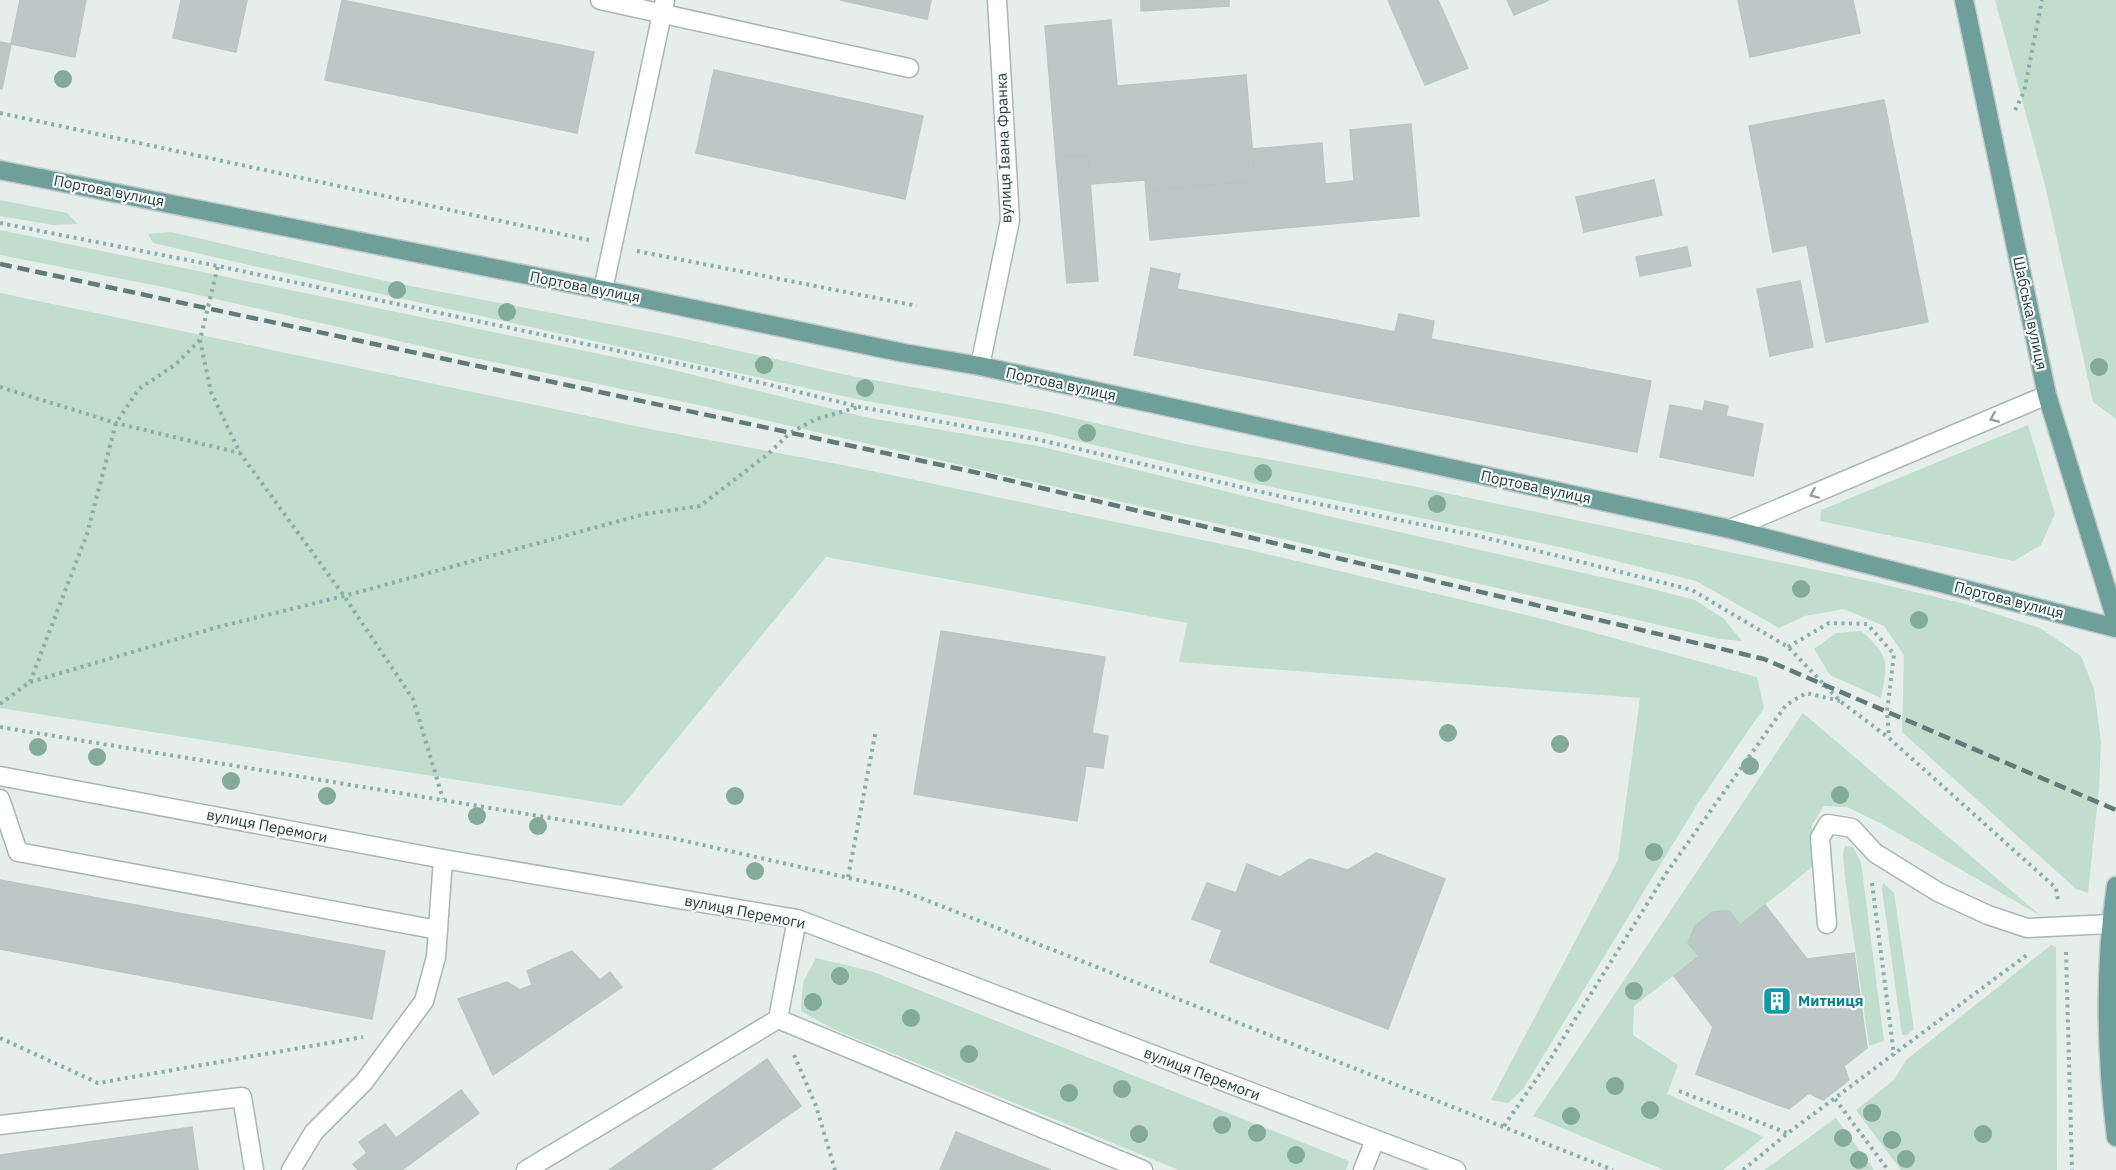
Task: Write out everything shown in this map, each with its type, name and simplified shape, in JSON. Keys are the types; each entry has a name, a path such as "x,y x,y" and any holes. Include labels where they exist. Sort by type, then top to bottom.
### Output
{"main road":[{"name":"Шабська вулиця","path":"1964,0 2048,395 2116,620"},
{"name":"Портова вулиця","path":"0,170 603,290 904,353 980,366 1730,529 2116,628"},
{"path":"2116,886 2110,924 2116,1137"}],"street":[{"path":"600,0 664,7 909,68"},
{"name":"вулиця Івана Франка","path":"980,366 1010,220 997,0"},
{"path":"603,290 664,7"},
{"path":"1730,529 2048,395"},
{"name":"вулиця Перемоги","path":"0,776 443,859 797,919 1456,1170"},
{"path":"0,799 18,852 438,930"},
{"path":"1827,924 1820,838 1828,824 1852,828 1875,853 1938,892 1989,915 2027,928 2110,924"},
{"path":"291,1170 314,1132 364,1082 424,1001 436,957 443,859"},
{"path":"526,1170 778,1018 797,919"},
{"path":"778,1018 1143,1170"},
{"path":"0,1125 242,1097 254,1170"},
{"path":"1363,1170 1376,1140"}],"path":[{"path":"2014,112 2024,92 2042,0"},
{"path":"0,113 614,246 917,306"},
{"path":"0,223 218,266 701,369 860,407 1040,440 1279,496 1479,536 1692,590 1788,647 1840,701 1889,738 1887,711 1894,654 1867,624 1829,622 1788,647"},
{"path":"218,266 200,340 211,392 240,453 344,596 413,699 443,799"},
{"path":"30,682 87,534 116,423 139,389 176,364 200,340"},
{"path":"0,387 116,423 240,453"},
{"path":"0,704 30,682 218,627 344,596 645,514 700,506 768,454 790,433 816,419 860,407"},
{"path":"1504,1126 1549,1061 1667,872 1786,705 1806,693 1840,701"},
{"path":"848,877 876,730"},
{"path":"1875,853 1870,870 1894,1055"},
{"path":"1743,1170 1788,1133 2038,947 2027,928"},
{"path":"778,1018 816,1106 835,1170"},
{"path":"0,1038 98,1083 402,1030"},
{"path":"1679,1091 1788,1133"},
{"path":"1835,1099 1888,1170"}],"green space":[{"path":"1995,0 2116,0 2116,419 2093,402 2045,185"},
{"path":"0,200 67,213 78,224 53,225 0,216"},
{"path":"0,230 653,365 869,418 1038,446 1332,517 1637,585 1695,600 1724,619 1742,641 1720,639 703,406 451,353 163,287 0,255"},
{"path":"171,232 390,282 672,336 851,376 1044,411 1186,444 1412,486 1874,582 1965,604 2040,628 2081,656 2094,689 2101,742 2099,789 2088,893 2076,889 1902,732 1904,655 1884,626 1844,609 1805,616 1779,628 1696,581 1560,547 1257,484 1032,430 861,400 218,258 153,243 148,234"},
{"path":"0,293 645,428 848,466 1250,550 1547,620 1757,677 1764,708 1698,803 1523,1089 1508,1103 1491,1100 1618,860 1640,698 1179,662 1187,623 826,557 622,806 0,708"},
{"path":"2028,425 2055,514 2041,545 2014,561 1820,521 1821,510"},
{"path":"1861,631 1877,647 1885,661 1881,698 1830,675 1814,649 1836,633"},
{"path":"1803,713 2041,916 1884,825 1847,807 1824,806 1812,825 1812,867 1740,925 1713,912 1695,926 1688,943 1699,956 1634,1006 1633,1035 1678,1065 1667,1094 1764,1137 1723,1170 1664,1170 1533,1116"},
{"path":"1845,846 1853,847 1861,862 1884,1041 1869,1046 1846,885 1843,854"},
{"path":"1883,883 1894,893 1914,1029 1907,1035 1902,1035"},
{"path":"2051,945 2056,947 2057,1170 1901,1170 1856,1110 1894,1080 1906,1060"},
{"path":"816,958 871,971 1349,1161 1346,1170 1179,1170 833,1029 801,1011 803,982"},
{"path":"1836,1118 1874,1170 1764,1170"}],"building":[{"path":"20,0 86,0 75,57 11,44"},
{"path":"181,0 247,0 236,52 173,38"},
{"path":"342,0 594,52 577,133 325,80"},
{"path":"840,0 931,0 927,19"},
{"path":"1141,0 1229,0 1229,6 1141,11"},
{"path":"1388,0 1438,0 1468,68 1425,85"},
{"path":"1507,0 1549,0 1514,15"},
{"path":"1738,0 1853,0 1860,33 1750,57"},
{"path":"1111,20 1117,86 1246,75 1255,181 1146,191 1145,180 1090,184 1088,155 1056,158 1045,26"},
{"path":"0,42 11,44 2,89 0,89"},
{"path":"714,70 923,116 905,199 696,153"},
{"path":"1884,100 1928,322 1826,342 1807,245 1773,252 1749,126"},
{"path":"1411,124 1419,216 1150,240 1146,191 1255,181 1252,149 1322,143 1325,184 1354,181 1350,130"},
{"path":"1088,155 1098,281 1067,283 1056,158"},
{"path":"1654,180 1662,215 1584,232 1576,197"},
{"path":"1687,247 1691,266 1640,276 1636,257"},
{"path":"1151,268 1180,274 1177,289 1395,332 1399,314 1434,321 1431,339 1651,381 1637,452 1134,355"},
{"path":"1800,281 1813,347 1770,356 1757,289"},
{"path":"1705,401 1728,406 1726,416 1763,424 1753,476 1660,457 1670,405 1703,411"},
{"path":"941,631 1105,657 1092,733 1108,736 1103,768 1086,766 1077,821 914,794"},
{"path":"1376,853 1445,879 1388,1029 1210,962 1222,930 1192,919 1207,883 1236,893 1247,864 1280,877 1310,859 1348,870"},
{"path":"0,880 385,951 372,1019 0,949"},
{"name":"Митниця","path":"1765,905 1807,959 1854,953 1867,1048 1844,1066 1849,1080 1823,1100 1809,1093 1789,1109 1696,1074 1713,1027 1674,976 1699,956 1688,943 1695,926 1713,912 1729,911 1740,925"},
{"path":"572,951 600,980 610,972 622,987 493,1075 458,999 507,982 520,990 532,985 527,971"},
{"path":"767,1059 801,1106 710,1170 609,1170"},
{"path":"461,1090 479,1113 402,1170 358,1170 353,1164 367,1153 359,1142 385,1124 396,1138"},
{"path":"192,1127 198,1170 0,1170 0,1155"},
{"path":"956,1132 1051,1170 940,1170"}],"railway":[{"path":"0,264 974,472 1764,659 2116,810"}],"place":[{"name":"Митниця","path":"1777,1001"}]}
